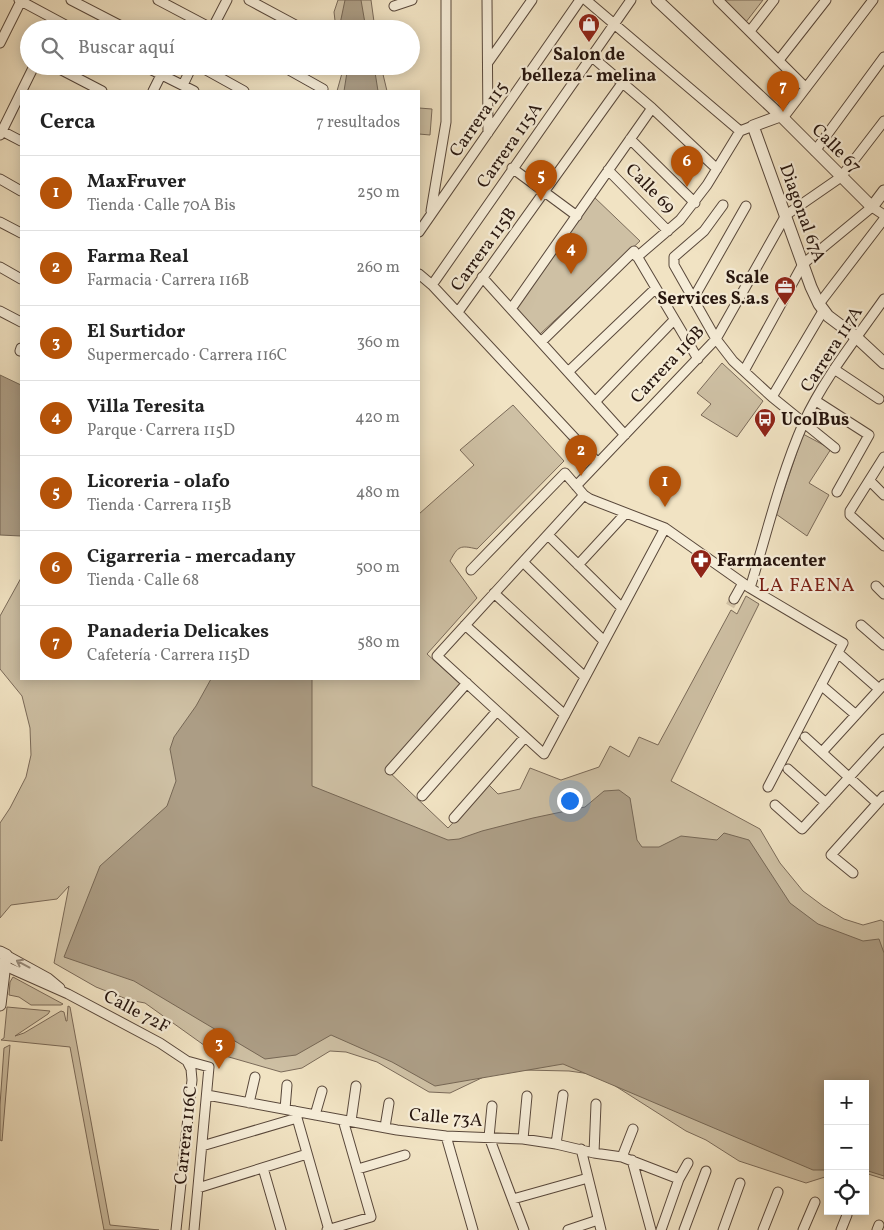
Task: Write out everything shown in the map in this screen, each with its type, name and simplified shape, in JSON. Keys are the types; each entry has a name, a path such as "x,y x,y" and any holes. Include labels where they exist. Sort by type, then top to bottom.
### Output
{"street":[{"path":"0,43 20,0 49,20"},
{"path":"71,0 110,20"},
{"path":"158,0 195,20"},
{"path":"217,20 227,0"},
{"path":"249,0 286,20"},
{"path":"394,6 412,0"},
{"path":"430,215 446,122 446,0"},
{"path":"487,0 488,133"},
{"path":"488,61 532,0"},
{"name":"Carrera 115","path":"420,230 580,0"},
{"path":"586,0 740,131"},
{"name":"Carrera 115A","path":"432,285 631,0"},
{"name":"Calle 67","path":"657,0 782,117 872,207 884,215"},
{"path":"718,0 806,88"},
{"path":"750,31 774,0"},
{"path":"779,60 826,0"},
{"path":"540,342 636,254 680,220 695,203 740,131 782,117 872,0"},
{"path":"592,56 652,108 717,169"},
{"path":"815,151 884,57"},
{"path":"22,90 30,75"},
{"path":"71,75 100,90"},
{"path":"154,90 161,75 192,90"},
{"path":"183,85 188,75"},
{"path":"215,75 242,90"},
{"path":"297,75 322,90"},
{"name":"Carrera 115B","path":"458,312 623,82"},
{"path":"20,94 1,132 20,141"},
{"path":"511,309 652,108"},
{"name":"Carrera 116B","path":"576,486 716,339 786,215 841,177 884,121"},
{"name":"Diagonal 67A","path":"753,126 803,264 821,307"},
{"path":"630,139 695,203"},
{"path":"512,168 577,216"},
{"name":"Calle 69","path":"608,170 668,231"},
{"path":"0,180 20,190"},
{"path":"744,371 803,264 872,207 884,191"},
{"path":"723,205 704,231 674,257 674,265 716,339 733,361 772,397 835,448"},
{"path":"693,300 746,206"},
{"path":"772,397 821,307 884,219"},
{"path":"0,222 20,232"},
{"path":"636,254 698,359"},
{"path":"0,267 20,278"},
{"path":"420,275 458,312 598,463"},
{"path":"482,277 625,435"},
{"path":"568,372 656,288"},
{"name":"Carrera 117A","path":"734,599 747,586 784,474 804,423 834,369 884,299"},
{"path":"821,307 884,363"},
{"path":"0,311 20,321"},
{"path":"595,402 674,320"},
{"path":"834,369 879,399"},
{"path":"816,401 868,434 837,492"},
{"path":"884,457 851,508 850,515 884,546"},
{"path":"471,570 565,473 584,495 625,514 665,528 747,586 843,643 768,787"},
{"path":"870,481 884,494"},
{"path":"584,495 437,656 544,754 665,528"},
{"path":"578,565 625,514"},
{"path":"548,535 622,608"},
{"path":"522,562 604,641"},
{"path":"876,586 884,594"},
{"path":"494,593 585,677"},
{"path":"861,624 884,645"},
{"path":"465,625 565,715"},
{"path":"822,752 881,687 838,652"},
{"path":"390,770 467,683"},
{"path":"821,685 856,715"},
{"path":"422,796 497,711"},
{"path":"454,818 525,737"},
{"path":"805,737 878,803"},
{"path":"775,804 802,829 884,739"},
{"path":"788,769 826,803"},
{"path":"853,873 831,855 884,796"},
{"path":"0,1005 3,959"},
{"name":"Calle 72F","path":"3,959 48,978 68,994 160,1043 188,1061"},
{"path":"176,1230 192,1080 188,1061"},
{"name":"Carrera 116C","path":"188,1061 209,1067 194,1230"},
{"path":"249,1103 255,1077"},
{"path":"284,1109 288,1085"},
{"path":"202,1146 296,1114 328,1230 371,1217 347,1120 356,1086"},
{"path":"315,1115 322,1091"},
{"name":"Calle 73A","path":"207,1095 284,1109 296,1114 315,1115 446,1136 523,1139 556,1144 622,1157 680,1179"},
{"path":"556,1144 563,1095"},
{"path":"523,1139 527,1096"},
{"path":"385,1127 389,1103"},
{"path":"594,1153 596,1104"},
{"path":"492,1106 489,1137 524,1230"},
{"path":"622,1157 633,1129"},
{"path":"446,1136 473,1230"},
{"path":"581,1149 601,1230"},
{"path":"198,1188 307,1154"},
{"path":"358,1169 405,1155"},
{"path":"632,1160 651,1230"},
{"path":"661,1230 688,1163"},
{"path":"263,1168 281,1230"},
{"path":"684,1230 706,1171"},
{"path":"513,1199 588,1178"},
{"path":"723,1230 740,1183"},
{"path":"763,1230 778,1192"},
{"path":"803,1230 815,1202"},
{"path":"840,1230 847,1215"},
{"path":"568,1230 598,1220"}],"shaded area":[{"path":"338,0 371,0 374,20 335,20 334,12"},
{"path":"345,0 361,0 364,20 341,20"},
{"path":"723,0 763,0 746,22"},
{"path":"341,75 383,75 387,90 337,90"},
{"path":"347,75 375,75 378,90 344,90"},
{"path":"420,108 432,109 430,135 420,134"},
{"path":"593,196 640,241 540,334 515,307"},
{"path":"722,363 763,401 737,437 701,415 711,404 697,393"},
{"path":"0,375 20,385 20,536 0,535"},
{"path":"513,405 564,461 477,549 460,548 450,561 477,598 427,654 460,684 386,769 448,828 489,785 498,794 520,789 530,768 561,780 599,767 610,746 629,757 639,737 658,745 731,610 737,614 746,596 759,604 671,781 760,829 780,863 803,891 823,906 844,919 863,925 881,920 884,922 884,1179 869,1174 869,1080 824,1080 824,1177 806,1183 739,1161 706,1140 686,1131 598,1075 569,1071 524,1070 492,1073 450,1093 429,1092 377,1062 346,1052 330,1051 302,1068 281,1072 215,1053 145,1003 129,1000 96,987 54,963 69,886 57,899 11,905 0,918 0,823 26,777 31,755 30,728 22,696 0,669 0,616 20,580 20,680 420,680 420,513 474,465 460,450"},
{"path":"803,434 831,449 809,483 829,495 807,536 776,514"},
{"path":"210,680 312,680 312,786 448,840 459,839 533,818 585,807 604,791 619,790 630,798 637,840 642,847 659,847 681,836 717,840 724,833 749,840 790,903 818,924 863,941 879,939 884,953 884,1176 869,1171 869,1080 824,1080 824,1170 813,1170 563,1064 435,1086 392,1062 331,1035 296,1055 265,1059 134,981 64,957 100,866 167,806 176,781 170,749 174,737 196,706"},
{"path":"13,977 63,1004 31,1005 19,997 9,995 10,982"},
{"path":"68,1006 70,1007 110,1225 159,1230 104,1230 70,1047 1,1040 4,1038 7,1007 50,1011 15,1036 24,1033 61,1011 64,1012 67,1021"},
{"path":"10,1045 2,1141 0,1140 0,1105 4,1048"}],"tunnel":[{"path":"730,606 734,599"}],"place":[{"name":"Salon de belleza - melina","path":"589,43"},
{"name":"Panaderia Delicakes","path":"783,112"},
{"name":"Cigarreria - mercadany","path":"687,187"},
{"name":"Licoreria - olafo","path":"541,201"},
{"name":"Villa Teresita","path":"571,274"},
{"name":"Scale Services S.a.s","path":"785,306"},
{"name":"UcolBus","path":"765,438"},
{"name":"Farma Real","path":"581,476"},
{"name":"MaxFruver","path":"665,507"},
{"name":"Farmacenter","path":"701,579"},
{"name":"El Surtidor","path":"219,1069"}],"district":[{"name":"LA FAENA","path":"807,584"}]}
